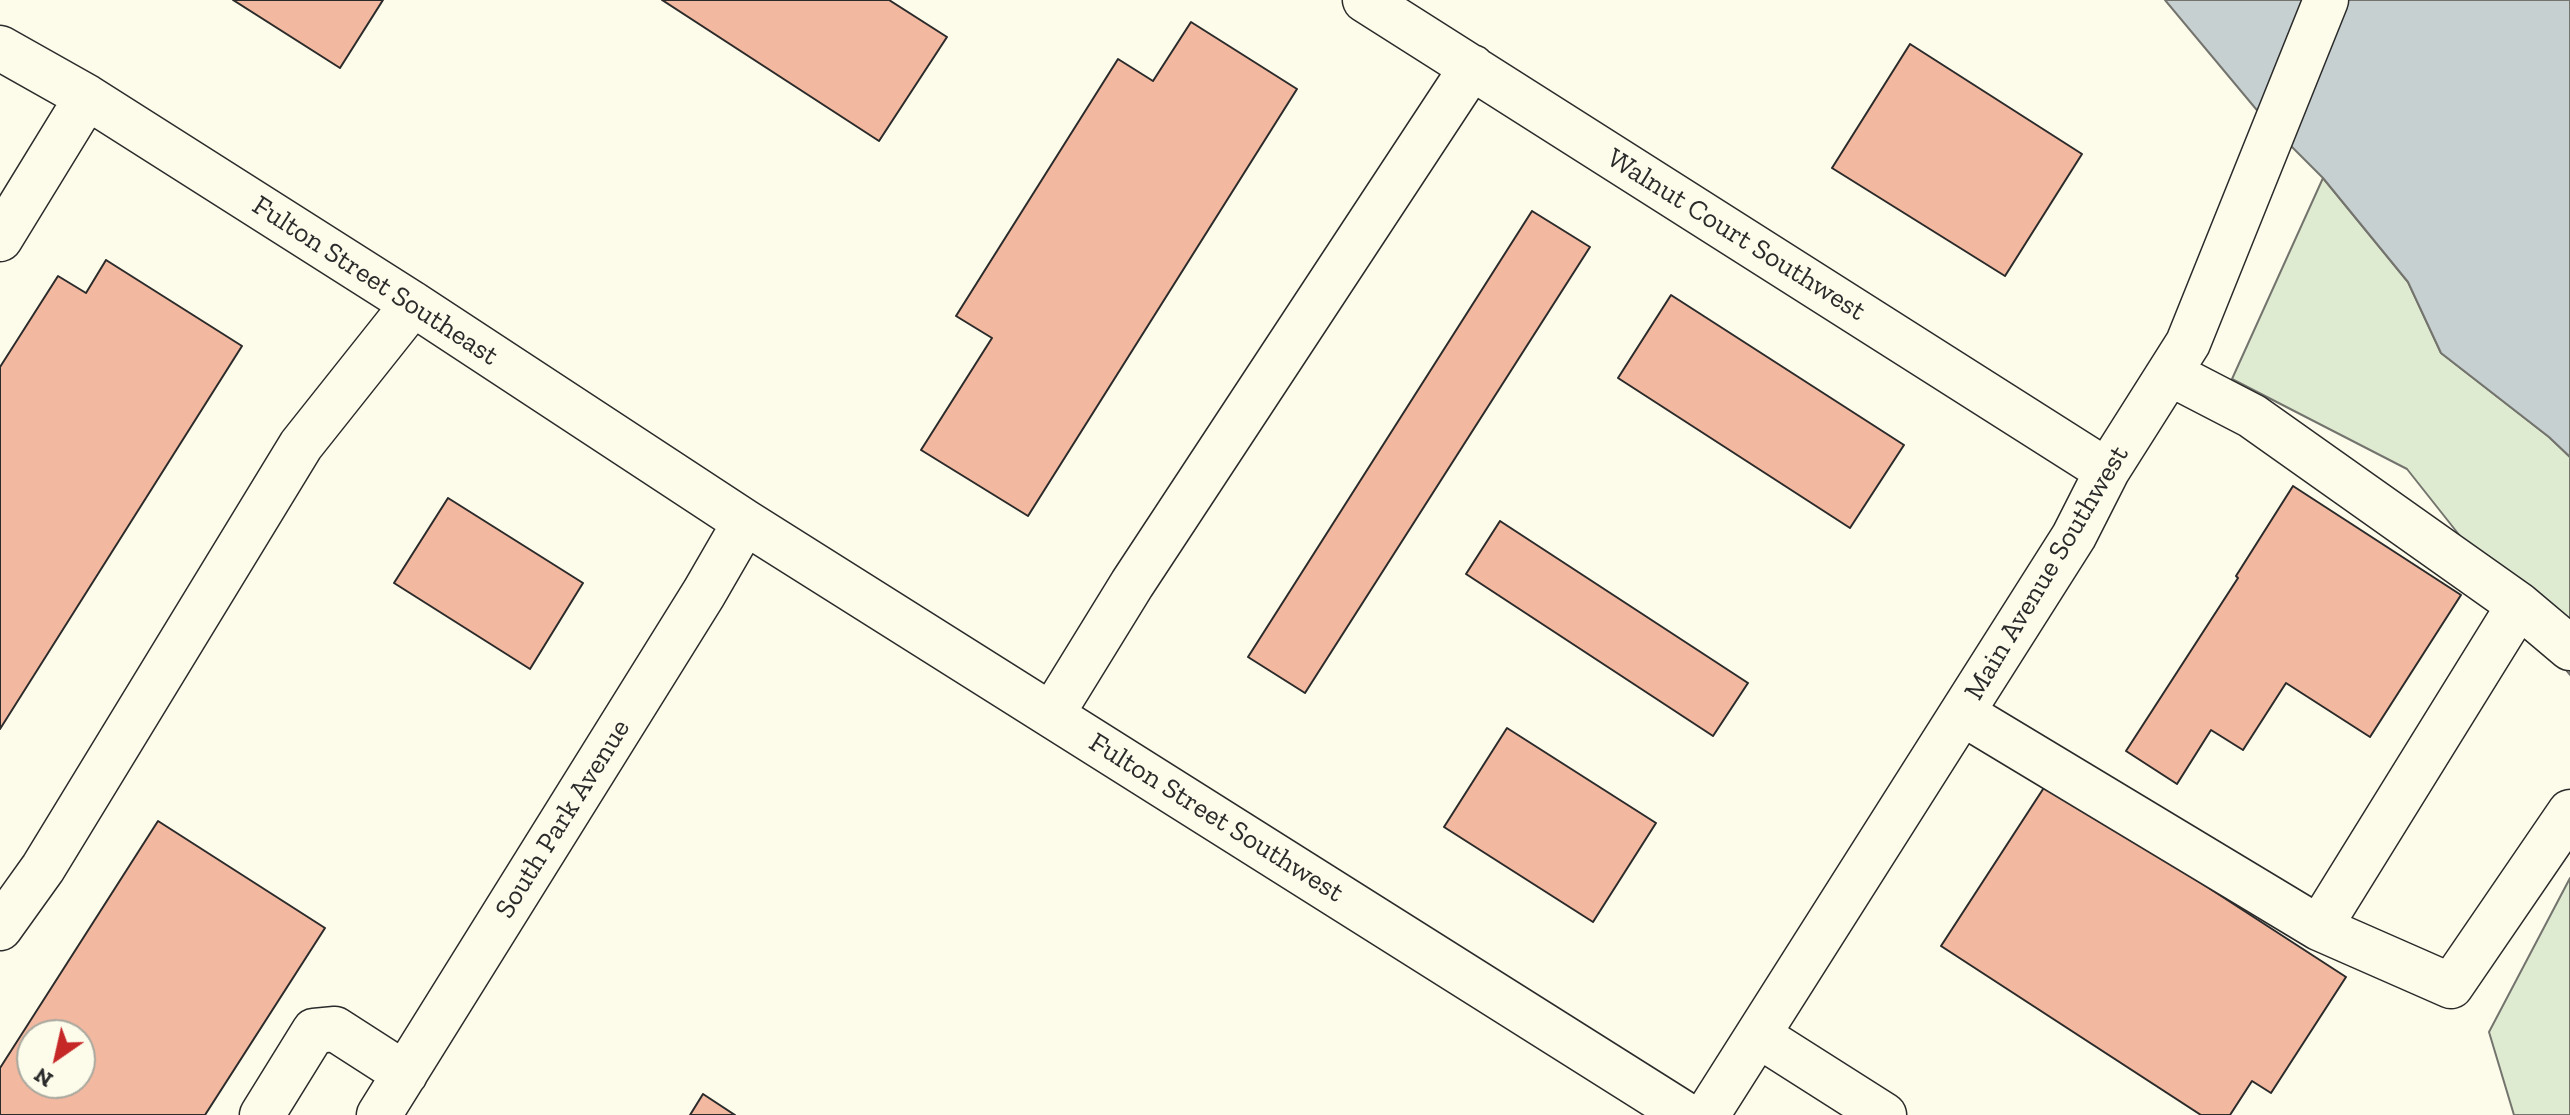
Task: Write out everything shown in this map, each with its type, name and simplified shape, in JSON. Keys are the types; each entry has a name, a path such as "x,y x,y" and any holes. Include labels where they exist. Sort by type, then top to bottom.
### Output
{"street":[{"name":"Walnut Court Southwest","path":"1365,0 2107,471"},
{"name":"Main Avenue Southwest","path":"1707,1115 2074,536 2107,471 2178,358 2326,0"},
{"name":"Fulton Street Southeast","path":"0,48 87,97 413,304 745,522"},
{"path":"1052,714 1132,584 1472,67"},
{"path":"0,239 87,97"},
{"path":"0,928 43,868 301,445 413,304"},
{"path":"2178,358 2252,416 2519,605 2570,648"},
{"name":"Fulton Street Southwest","path":"745,522 1686,1115"},
{"name":"South Park Avenue","path":"379,1115 696,607 745,522"},
{"path":"2319,928 2519,605"},
{"path":"1962,713 2319,928 2451,986 2570,812"},
{"path":"262,1115 314,1031 335,1029 405,1074"},
{"path":"1758,1035 1884,1115"}],"green space":[{"path":"2323,178 2408,282 2441,353 2570,457 2570,675 2407,469 2232,379"},
{"path":"2570,878 2570,1115 2514,1115 2489,1032"}],"shaded area":[{"path":"2165,0 2570,0 2570,457 2441,353 2408,282 2323,178 2266,121"}],"building":[{"path":"233,0 383,0 340,68"},
{"path":"662,0 889,0 947,37 879,141"},
{"path":"1191,22 1297,89 1028,516 921,450 992,338 956,316 1118,59 1153,81"},
{"path":"1910,44 2082,154 2005,276 1832,168"},
{"path":"1532,211 1590,247 1305,693 1248,657"},
{"path":"106,260 242,346 0,729 0,367 58,276 86,293"},
{"path":"1671,295 1904,445 1850,528 1618,378"},
{"path":"2293,486 2461,595 2370,737 2286,683 2243,750 2211,730 2177,784 2126,751 2238,578 2236,576"},
{"path":"448,498 583,583 530,669 394,583"},
{"path":"1500,521 1748,683 1713,736 1466,574"},
{"path":"1507,728 1656,823 1593,922 1444,827"},
{"path":"2047,783 2346,977 2271,1093 2252,1081 2230,1115 2201,1115 1941,946"},
{"path":"158,821 325,928 205,1115 0,1115 0,1068 16,1043 16,1099 96,1099 96,1019 31,1019"},
{"path":"703,1094 735,1115 690,1115"}]}
